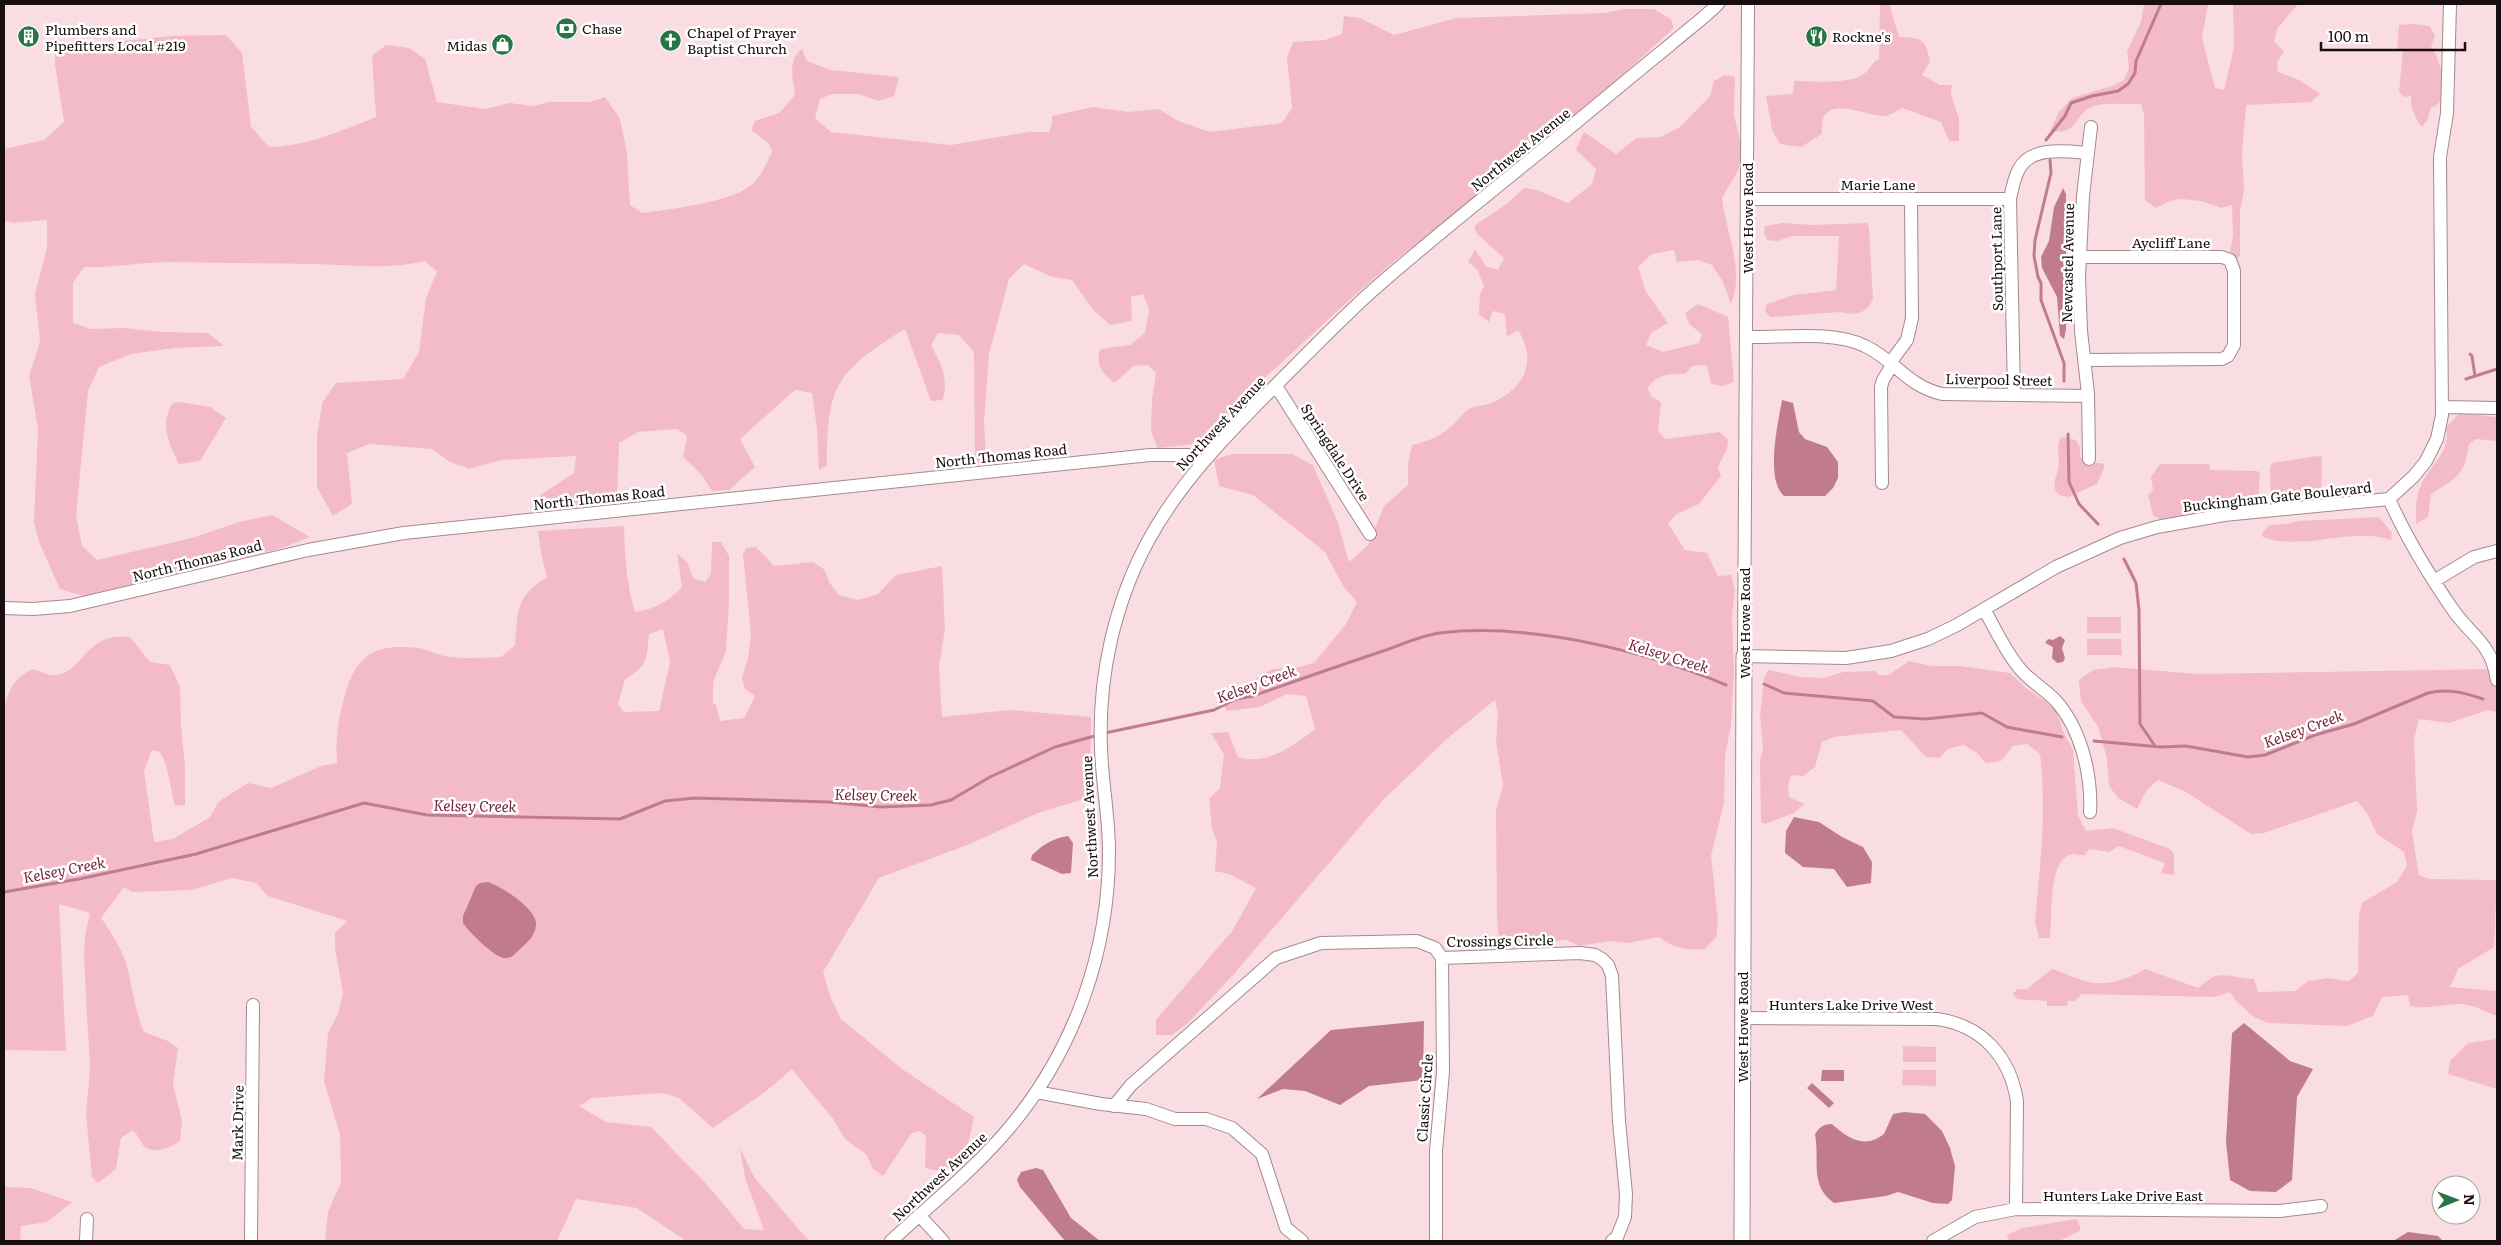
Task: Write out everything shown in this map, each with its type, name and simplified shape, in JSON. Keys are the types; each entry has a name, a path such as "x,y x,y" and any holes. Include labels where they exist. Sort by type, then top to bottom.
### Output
{"main road":[{"name":"West Howe Road","path":"1742,1241 1744,656"}],"street":[{"name":"Northwest Avenue","path":"891,1241 991,1148 1036,1092 1066,1040 1082,1005 1102,936 1107,899 1109,847 1100,737 1104,684 1109,654 1124,594 1139,559 1160,520 1201,462 1372,291 1718,4"},
{"name":"West Howe Road","path":"1744,656 1748,4"},
{"name":"Buckingham Gate Boulevard","path":"1744,656 1817,658 1876,654 1906,647 1928,639 1985,611 2043,574 2082,554 2120,538 2157,527 2224,515 2389,499 2414,476 2426,461 2437,439 2442,407 2440,378 2440,157 2448,114 2450,4"},
{"name":"Newcastel Avenue","path":"2089,459 2088,396 2080,307 2080,257 2087,154 2091,127"},
{"name":"Southport Lane","path":"2014,394 2010,199 2019,168 2030,157 2050,152 2087,154"},
{"name":"Marie Lane","path":"1747,199 2010,199"},
{"path":"1882,484 1882,380 1907,340 1912,318 1911,199"},
{"name":"Aycliff Lane","path":"2080,257 2222,257 2230,260 2234,271 2234,345 2228,356 2222,359 2085,360"},
{"name":"Liverpool Street","path":"1747,337 1833,337 1850,340 1865,346 1924,389 1939,394 2088,396"},
{"name":"Springdale Drive","path":"1276,386 1370,534"},
{"path":"2442,407 2497,408"},
{"name":"North Thomas Road","path":"4,608 33,609 70,606 308,550 404,533 1150,455 1188,455 1201,462"},
{"path":"2389,499 2402,528 2452,609 2485,646 2493,661 2497,680"},
{"path":"2434,581 2474,557 2497,551"},
{"path":"1985,611 2016,664 2032,681 2056,700 2071,724 2088,775 2090,812"},
{"name":"Crossings Circle","path":"1114,1106 1131,1085 1276,958 1321,943 1417,941 1435,948 1442,958 1580,953 1595,955 1608,965 1613,988 1619,1121 1626,1194 1625,1217 1617,1237 1612,1241"},
{"name":"Classic Circle","path":"1436,1241 1436,1150 1443,1072 1442,958"},
{"name":"Mark Drive","path":"250,1241 253,1005"},
{"name":"Hunters Lake Drive West","path":"1742,1018 1937,1019 1960,1024 1982,1036 2002,1057 2015,1087 2017,1101 2016,1209"},
{"path":"1036,1092 1114,1106 1146,1109 1175,1119 1206,1119 1232,1128 1262,1154 1286,1228 1302,1241"},
{"name":"Hunters Lake Drive East","path":"1933,1241 1975,1217 2016,1209 2280,1211 2320,1206"},
{"path":"919,1215 943,1241"},
{"path":"86,1219 86,1241"}],"shaded area":[{"path":"1880,4 1889,4 1899,37 1917,39 1927,48 1930,62 1922,75 1940,85 1952,85 1951,95 1959,119 1959,141 1949,141 1941,122 1902,108 1884,116 1853,110 1834,109 1827,113 1823,121 1822,134 1801,147 1780,144 1772,130 1766,96 1793,94 1794,81 1841,81 1859,77 1865,73 1879,59"},
{"path":"2144,4 2208,4 2202,38 2215,88 2224,90 2234,48 2233,4 2298,4 2277,29 2274,42 2284,51 2277,62 2278,72 2299,80 2320,94 2311,102 2246,105 2242,154 2244,190 2240,212 2240,256 2235,260 2230,255 2233,234 2232,205 2221,208 2201,201 2181,199 2170,201 2156,208 2145,200 2144,114 2141,104 2094,106 2087,109 2072,127 2067,130 2060,132 2050,131 2059,112 2072,98 2115,85 2124,80 2129,68 2127,51 2141,22"},
{"path":"1624,9 1654,9 1671,19 1674,28 1599,96 1393,262 1241,400 1211,437 1195,444 1158,448 1151,432 1152,400 1156,373 1148,365 1134,366 1114,383 1099,365 1100,349 1130,345 1145,333 1149,309 1143,294 1131,297 1132,321 1110,325 1094,311 1072,280 1052,277 1024,264 1009,279 989,354 984,422 986,460 975,465 974,352 959,335 938,333 931,345 943,371 945,384 943,400 931,401 905,329 864,357 850,369 841,382 834,397 830,415 827,465 819,470 817,429 812,393 795,390 740,439 755,467 729,490 712,491 701,474 683,457 687,436 677,429 638,432 619,443 617,499 593,504 552,507 539,496 574,473 576,456 501,460 469,469 450,462 432,449 369,444 347,453 352,504 333,516 317,487 317,436 322,403 336,383 403,379 419,352 426,298 437,272 425,261 383,266 171,262 84,267 73,283 73,323 91,329 124,328 164,332 208,333 224,346 174,348 131,354 99,367 88,391 76,515 82,546 97,560 192,538 239,522 272,515 310,537 282,548 83,596 60,589 39,542 34,522 38,429 29,376 40,342 35,293 47,248 47,220 13,223 4,220 4,149 44,140 64,122 55,64 55,48 172,36 226,35 242,53 251,127 269,147 311,141 376,117 372,56 386,45 409,48 425,59 437,102 485,109 510,103 533,106 549,102 590,102 605,97 620,119 627,153 630,205 642,213 713,201 740,192 754,183 772,151 769,144 751,130 755,121 779,113 795,95 792,70 794,59 802,49 807,61 831,70 899,77 894,96 879,101 858,94 832,94 820,99 815,118 831,132 951,145 1029,132 1049,132 1052,116 1093,107 1129,112 1159,109 1178,121 1210,132 1282,123 1292,108 1287,58 1293,42 1325,40 1342,34 1344,16 1360,18 1394,35 1456,18 1604,13"},
{"path":"2399,25 2430,26 2435,36 2431,46 2441,70 2445,95 2438,104 2431,108 2427,121 2422,127 2411,104 2411,96 2404,97 2399,92 2403,51 2397,51"},
{"path":"1725,75 1735,77 1734,115 1742,149 1739,169 1722,198 1735,265 1735,291 1731,304 1723,282 1712,265 1698,260 1677,262 1674,250 1652,254 1638,267 1646,292 1668,323 1651,333 1646,345 1663,352 1699,343 1702,334 1690,325 1685,313 1698,304 1728,317 1734,382 1722,386 1711,384 1707,365 1692,366 1685,374 1664,376 1655,380 1647,388 1652,397 1661,402 1658,431 1665,439 1720,432 1728,440 1727,449 1718,467 1721,476 1699,504 1677,514 1668,523 1685,550 1707,553 1718,576 1731,575 1735,589 1732,617 1734,671 1731,725 1725,756 1724,803 1711,856 1718,921 1716,937 1705,949 1686,949 1675,946 1659,937 1628,943 1611,941 1579,946 1567,940 1518,943 1499,940 1497,919 1496,811 1503,785 1496,741 1498,715 1495,700 1448,738 1383,800 1233,975 1188,1023 1172,1035 1156,1035 1156,1020 1233,930 1256,888 1229,874 1215,871 1217,841 1212,829 1209,799 1220,788 1224,755 1211,733 1228,732 1238,757 1259,759 1269,757 1289,748 1315,729 1306,696 1287,694 1260,707 1227,711 1220,698 1273,669 1299,667 1314,663 1346,624 1357,602 1343,586 1325,552 1253,495 1219,486 1214,460 1232,454 1292,454 1313,465 1338,523 1349,562 1368,545 1384,506 1408,485 1408,464 1412,445 1425,442 1441,434 1471,408 1488,404 1502,397 1512,390 1524,373 1527,353 1518,330 1507,337 1505,314 1493,311 1489,322 1479,314 1480,294 1484,286 1477,269 1468,262 1475,250 1486,266 1498,270 1504,258 1477,234 1474,226 1508,203 1524,188 1537,190 1568,203 1592,184 1596,169 1576,150 1584,132 1616,154 1637,138 1661,137 1680,127 1710,96 1714,81"},
{"path":"2063,188 2066,194 2066,329 2064,339 2060,336 2057,297 2042,268 2041,257 2049,241 2054,207"},
{"path":"1783,223 1812,225 1867,223 1869,227 1873,299 1868,308 1851,314 1840,312 1770,317 1765,311 1767,304 1794,295 1836,290 1839,236 1792,236 1777,241 1767,240 1764,233 1765,226"},
{"path":"1782,400 1793,403 1799,432 1805,439 1827,447 1838,462 1838,478 1833,488 1825,496 1784,496 1778,488 1775,477 1774,450"},
{"path":"181,402 210,407 226,418 200,461 179,464 169,441 166,426 173,403"},
{"path":"2459,413 2497,417 2497,441 2476,439 2469,444 2462,469 2448,484 2431,494 2428,517 2416,524 2416,504 2419,490 2443,451 2446,444 2446,428"},
{"path":"2061,437 2076,440 2080,447 2080,457 2095,463 2102,463 2105,466 2097,484 2068,497 2059,495 2055,490 2055,480 2059,466 2058,446"},
{"path":"2322,457 2321,499 2271,503 2270,468 2272,463"},
{"path":"2160,464 2209,464 2210,470 2257,471 2260,473 2258,505 2162,520 2153,515 2148,495 2153,490 2151,477"},
{"path":"2379,517 2392,533 2391,540 2376,536 2360,536 2294,542 2278,541 2263,537 2262,533 2270,525 2299,521"},
{"path":"624,526 628,580 635,612 661,604 682,587 677,553 687,562 693,578 705,582 711,574 712,542 721,542 729,556 729,602 726,651 713,682 713,704 716,704 720,721 744,718 755,696 745,689 742,678 748,658 751,636 743,555 746,548 756,547 774,566 813,562 825,570 829,582 839,595 858,600 878,594 896,575 942,566 945,629 939,667 942,717 1009,710 1091,717 1090,797 1038,813 970,844 879,878 823,972 830,996 841,1019 902,1069 974,1117 969,1140 959,1164 940,1171 925,1168 926,1136 919,1131 911,1134 883,1176 872,1168 867,1155 845,1139 833,1119 792,1069 765,1092 713,1128 679,1098 663,1093 592,1098 579,1106 606,1122 651,1127 710,1188 744,1229 764,1230 745,1178 740,1148 754,1177 809,1241 686,1241 637,1208 576,1199 557,1241 325,1241 328,1212 341,1182 340,1135 324,1081 328,1033 338,1014 343,993 335,948 335,933 347,921 268,896 256,883 232,878 192,890 132,892 124,887 101,918 124,956 136,1009 144,1032 168,1041 178,1048 173,1084 182,1121 180,1141 163,1149 154,1150 145,1147 133,1130 121,1138 116,1169 98,1183 92,1177 86,1114 90,1069 84,958 85,936 90,913 59,904 66,1051 4,1050 4,709 13,685 21,676 33,669 53,675 65,673 94,646 103,640 115,637 130,637 150,662 170,665 180,687 185,765 185,805 175,806 167,771 160,752 152,750 144,771 154,842 173,839 210,817 218,802 248,783 271,788 321,766 337,763 338,725 347,688 358,666 373,653 392,647 404,647 421,649 451,657 501,657 515,645 518,614 524,598 529,591 547,577 538,531","holes":["663,629 670,662 659,711 624,712 618,704 625,679 633,675 645,661 649,634"]},
{"path":"2087,617 2121,617 2121,633 2087,633"},
{"path":"2060,636 2065,640 2062,648 2065,658 2063,662 2057,663 2052,658 2053,647 2045,643 2048,639 2053,640"},
{"path":"2087,639 2121,639 2122,655 2087,655"},
{"path":"1909,661 1931,666 1960,666 2010,673 2026,688 2045,701 2057,712 2063,731 2073,750 2078,816 2086,831 2113,828 2170,849 2174,854 2174,875 2161,873 2165,863 2119,846 2109,852 2089,849 2085,855 2073,854 2065,858 2059,866 2055,877 2050,938 2039,938 2035,923 2043,818 2042,776 2040,754 2027,744 2013,746 2001,761 1986,763 1977,753 1964,745 1948,749 1939,758 1926,757 1901,730 1834,737 1822,742 1815,767 1803,776 1791,775 1788,785 1789,797 1804,804 1794,813 1765,824 1761,822 1760,760 1763,750 1760,715 1764,678 1768,670 1801,677 1824,678 1843,672 1874,671 1880,675 1889,675"},
{"path":"2114,667 2198,674 2495,669 2497,712 2488,710 2449,723 2419,719 2414,740 2417,811 2412,832 2419,875 2429,879 2497,880 2494,947 2458,969 2450,987 2497,991 2497,1016 2475,1007 2461,1004 2424,1007 2410,1006 2408,995 2382,997 2373,1016 2347,1026 2268,1023 2254,1017 2237,1002 2230,992 2215,997 2082,994 2074,1001 2068,1001 2067,1006 2047,1006 2047,1001 2017,999 2013,993 2018,989 2027,989 2052,969 2078,979 2107,983 2115,982 2145,969 2198,988 2215,976 2231,976 2254,979 2258,992 2295,991 2308,981 2327,978 2349,981 2358,973 2359,914 2362,903 2397,882 2407,866 2404,852 2377,834 2367,813 2357,801 2264,833 2251,834 2186,792 2158,780 2146,791 2137,809 2118,798 2109,786 2107,759 2098,727 2081,701 2079,680 2093,670"},
{"path":"1794,817 1819,822 1842,837 1863,847 1872,862 1871,883 1847,887 1834,869 1803,867 1785,853 1786,831"},
{"path":"1068,836 1073,843 1071,873 1062,874 1031,860 1032,855 1044,845 1058,838"},
{"path":"488,882 501,888 524,904 534,917 536,923 535,931 531,938 509,958 500,957 488,949 463,923 463,916 476,886 480,883"},
{"path":"1424,1021 1423,1080 1369,1086 1340,1105 1305,1091 1283,1089 1257,1099 1331,1030"},
{"path":"2244,1023 2290,1061 2313,1069 2297,1097 2292,1180 2276,1192 2250,1191 2230,1180 2226,1142 2232,1033"},
{"path":"2497,1039 2497,1089 2448,1074 2450,1061 2468,1043"},
{"path":"1903,1046 1936,1047 1936,1062 1903,1062"},
{"path":"1822,1070 1844,1070 1844,1081 1821,1081"},
{"path":"1903,1070 1936,1070 1936,1086 1902,1085"},
{"path":"1812,1083 1834,1103 1829,1108 1807,1088"},
{"path":"1904,1112 1925,1114 1942,1131 1950,1148 1955,1166 1952,1200 1948,1204 1933,1203 1898,1192 1886,1196 1834,1203 1826,1196 1818,1180 1815,1134 1824,1125 1832,1124 1850,1138 1870,1141 1884,1134 1893,1114"},
{"path":"1036,1168 1043,1170 1071,1218 1100,1241 1065,1241 1020,1187 1017,1180 1021,1172"},
{"path":"4,1187 31,1188 72,1202 47,1222 21,1226 20,1241 4,1241"},
{"path":"2077,1219 2081,1230 2059,1241 2009,1241 2007,1235 2022,1228"},
{"path":"2408,1232 2438,1236 2443,1241 2393,1241"}],"waterway":[{"path":"2046,140 2065,116 2071,103 2092,96 2118,91 2128,84 2135,73 2136,61 2161,4"},
{"path":"2050,160 2051,173 2035,240 2034,256 2041,283 2041,300 2064,363 2064,381"},
{"path":"2470,354 2472,356 2475,376"},
{"path":"2466,379 2497,369"},
{"path":"2068,434 2069,482 2079,504 2098,524"},
{"path":"2124,559 2136,583 2139,610 2140,724 2155,746"},
{"name":"Kelsey Creek","path":"1105,733 1214,710 1236,699 1253,696 1414,640 1440,633 1474,631 1510,632 1586,642 1660,661 1726,685"},
{"name":"Kelsey Creek","path":"1764,684 1784,693 1873,701 1894,717 1926,719 1982,713 2007,727 2062,737"},
{"name":"Kelsey Creek","path":"2094,741 2161,747 2186,746 2248,757 2265,755 2315,735 2354,724 2428,693 2449,691 2483,699"},
{"name":"Kelsey Creek","path":"4,892 79,879 196,854 364,803 427,815 620,819 665,801 695,798 829,802 881,807 931,805 951,800 990,777 1055,747 1098,735"}],"place":[{"name":"Chase","path":"566,28"},
{"name":"Rockne's","path":"1816,36"},
{"name":"Plumbers and Pipefitters Local #219","path":"29,37"},
{"name":"Chapel of Prayer Baptist Church","path":"671,40"},
{"name":"Midas","path":"503,45"}]}
